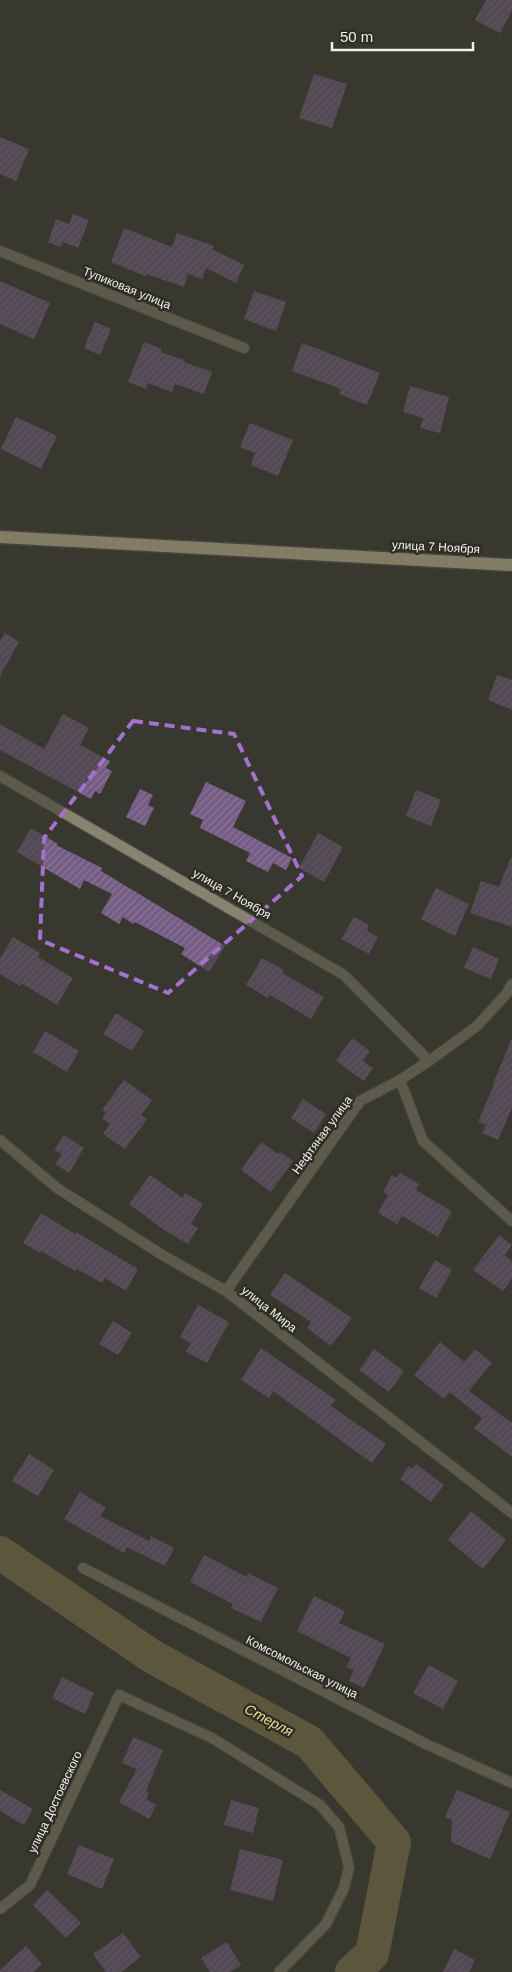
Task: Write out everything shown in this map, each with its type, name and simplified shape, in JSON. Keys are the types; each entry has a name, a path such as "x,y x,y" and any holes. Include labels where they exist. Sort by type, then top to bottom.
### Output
{"main road":[{"name":"улица 7 Ноября","path":"0,537 512,565"}],"street":[{"name":"Тупиковая улица","path":"0,251 244,348"},
{"name":"улица 7 Ноября","path":"0,776 344,974 429,1061"},
{"name":"Нефтяная улица","path":"226,1291 360,1101 400,1080 476,1026 512,984"},
{"path":"400,1080 423,1142 512,1221"},
{"name":"улица Мира","path":"0,1140 57,1188 164,1256 226,1291 512,1513"},
{"name":"Комсомольская улица","path":"83,1568 426,1744 512,1783"},
{"name":"улица Достоевского","path":"0,1908 30,1885 119,1695 212,1738 320,1805 339,1827 349,1867 344,1888 326,1924 280,1972"}],"highlighted area":[{"path":"133,721 234,734 302,876 168,993 40,940 44,838"}],"building":[{"path":"486,0 512,0 512,11 500,33 475,20"},
{"path":"314,74 347,84 332,128 299,118"},
{"path":"0,137 29,149 16,181 0,174"},
{"path":"73,214 89,220 78,248 63,242 61,247 48,242 56,219 69,224"},
{"path":"124,228 172,247 177,233 214,246 212,249 244,265 236,283 206,268 202,279 188,274 184,287 146,274 145,276 111,262"},
{"path":"0,281 50,303 34,339 0,324"},
{"path":"254,291 286,302 276,331 244,319"},
{"path":"95,322 111,329 100,355 84,348"},
{"path":"144,342 162,349 161,352 212,372 204,394 175,384 172,392 148,383 146,389 128,382"},
{"path":"302,343 380,373 367,405 339,394 341,389 292,371"},
{"path":"410,386 449,397 440,433 420,428 423,418 403,412"},
{"path":"16,417 57,436 41,469 1,449"},
{"path":"250,423 293,440 278,476 251,465 255,453 240,447"},
{"path":"5,633 19,642 0,676 0,641"},
{"path":"497,675 512,680 512,710 488,700"},
{"path":"63,714 89,728 80,745 110,761 106,768 112,771 100,794 95,791 91,799 0,750 0,724 44,749"},
{"path":"206,782 246,801 233,827 292,858 286,870 273,863 268,872 246,861 250,853 200,828 203,820 190,814"},
{"path":"140,789 153,795 148,805 154,808 145,826 126,817"},
{"path":"416,790 441,800 431,826 406,816"},
{"path":"31,828 58,844 56,845 102,868 101,871 225,946 209,972 181,954 185,948 135,922 133,924 123,917 119,924 101,913 112,894 84,880 80,889 17,852"},
{"path":"318,833 343,847 324,882 299,868"},
{"path":"511,857 512,927 470,913 481,881 499,887"},
{"path":"436,888 469,904 455,936 421,919"},
{"path":"354,917 369,925 367,931 378,937 369,954 341,939"},
{"path":"13,937 40,953 38,957 73,978 57,1005 21,983 20,986 0,974 0,959"},
{"path":"473,947 499,959 491,979 464,968"},
{"path":"262,958 284,970 282,973 324,997 311,1019 270,995 268,998 246,985"},
{"path":"116,1013 144,1031 132,1051 103,1034"},
{"path":"45,1031 79,1051 67,1072 33,1052"},
{"path":"352,1038 370,1051 363,1061 373,1068 364,1081 336,1061"},
{"path":"512,1038 512,1108 498,1140 482,1133 486,1125 478,1122"},
{"path":"124,1080 152,1100 141,1115 147,1119 125,1149 103,1134 110,1124 102,1118 106,1112 102,1110"},
{"path":"303,1099 326,1114 314,1133 291,1118"},
{"path":"64,1135 84,1148 69,1173 55,1164 62,1154 54,1150"},
{"path":"261,1142 278,1154 280,1152 293,1161 271,1192 241,1170"},
{"path":"400,1173 419,1184 416,1190 452,1211 438,1237 402,1216 397,1224 378,1213 388,1195 383,1192 392,1175 397,1178"},
{"path":"150,1175 183,1198 185,1193 203,1204 191,1224 198,1228 188,1244 164,1230 129,1204"},
{"path":"41,1213 138,1269 126,1291 105,1278 102,1283 77,1269 75,1271 23,1243"},
{"path":"499,1235 512,1245 505,1255 512,1261 512,1279 503,1291 473,1270"},
{"path":"435,1260 452,1270 436,1298 419,1288"},
{"path":"285,1273 352,1318 331,1346 307,1328 311,1322 270,1295"},
{"path":"198,1305 229,1322 207,1363 186,1352 191,1343 180,1337"},
{"path":"113,1321 132,1333 118,1355 99,1344"},
{"path":"440,1342 464,1362 475,1349 492,1363 469,1391 512,1423 512,1457 474,1428 482,1418 450,1392 444,1399 414,1375"},
{"path":"261,1348 336,1400 331,1406 386,1444 372,1463 273,1391 269,1398 241,1380"},
{"path":"374,1349 404,1371 389,1392 359,1370"},
{"path":"29,1454 54,1470 38,1496 12,1481"},
{"path":"416,1464 444,1485 431,1502 400,1479 408,1467 413,1468"},
{"path":"80,1492 106,1508 100,1516 149,1541 151,1536 174,1548 165,1566 127,1547 124,1553 64,1519"},
{"path":"471,1511 506,1540 483,1569 448,1540"},
{"path":"204,1555 247,1577 248,1573 278,1588 261,1622 231,1608 233,1604 190,1582"},
{"path":"314,1596 345,1611 339,1623 385,1644 364,1688 349,1681 354,1670 346,1667 351,1658 297,1631"},
{"path":"429,1665 458,1681 443,1709 413,1693"},
{"path":"62,1677 94,1693 85,1714 52,1698"},
{"path":"133,1737 163,1750 146,1791 149,1793 146,1799 156,1805 149,1819 119,1802 137,1769 122,1763"},
{"path":"0,1790 33,1809 24,1825 0,1811"},
{"path":"457,1790 510,1812 490,1859 451,1842 452,1820 445,1817"},
{"path":"231,1800 259,1808 253,1833 224,1825"},
{"path":"79,1845 114,1859 102,1889 67,1874"},
{"path":"240,1849 283,1860 273,1901 230,1890"},
{"path":"47,1890 81,1923 66,1938 33,1905"},
{"path":"123,1933 141,1957 121,1972 106,1972 93,1954"},
{"path":"227,1942 241,1965 230,1972 210,1972 201,1958"},
{"path":"26,1946 42,1964 33,1972 0,1972 0,1970"},
{"path":"454,1949 475,1960 469,1972 443,1972"}],"waterway":[{"name":"Стерля","path":"0,1553 153,1657 309,1742 394,1842 372,1954 352,1972"}]}
